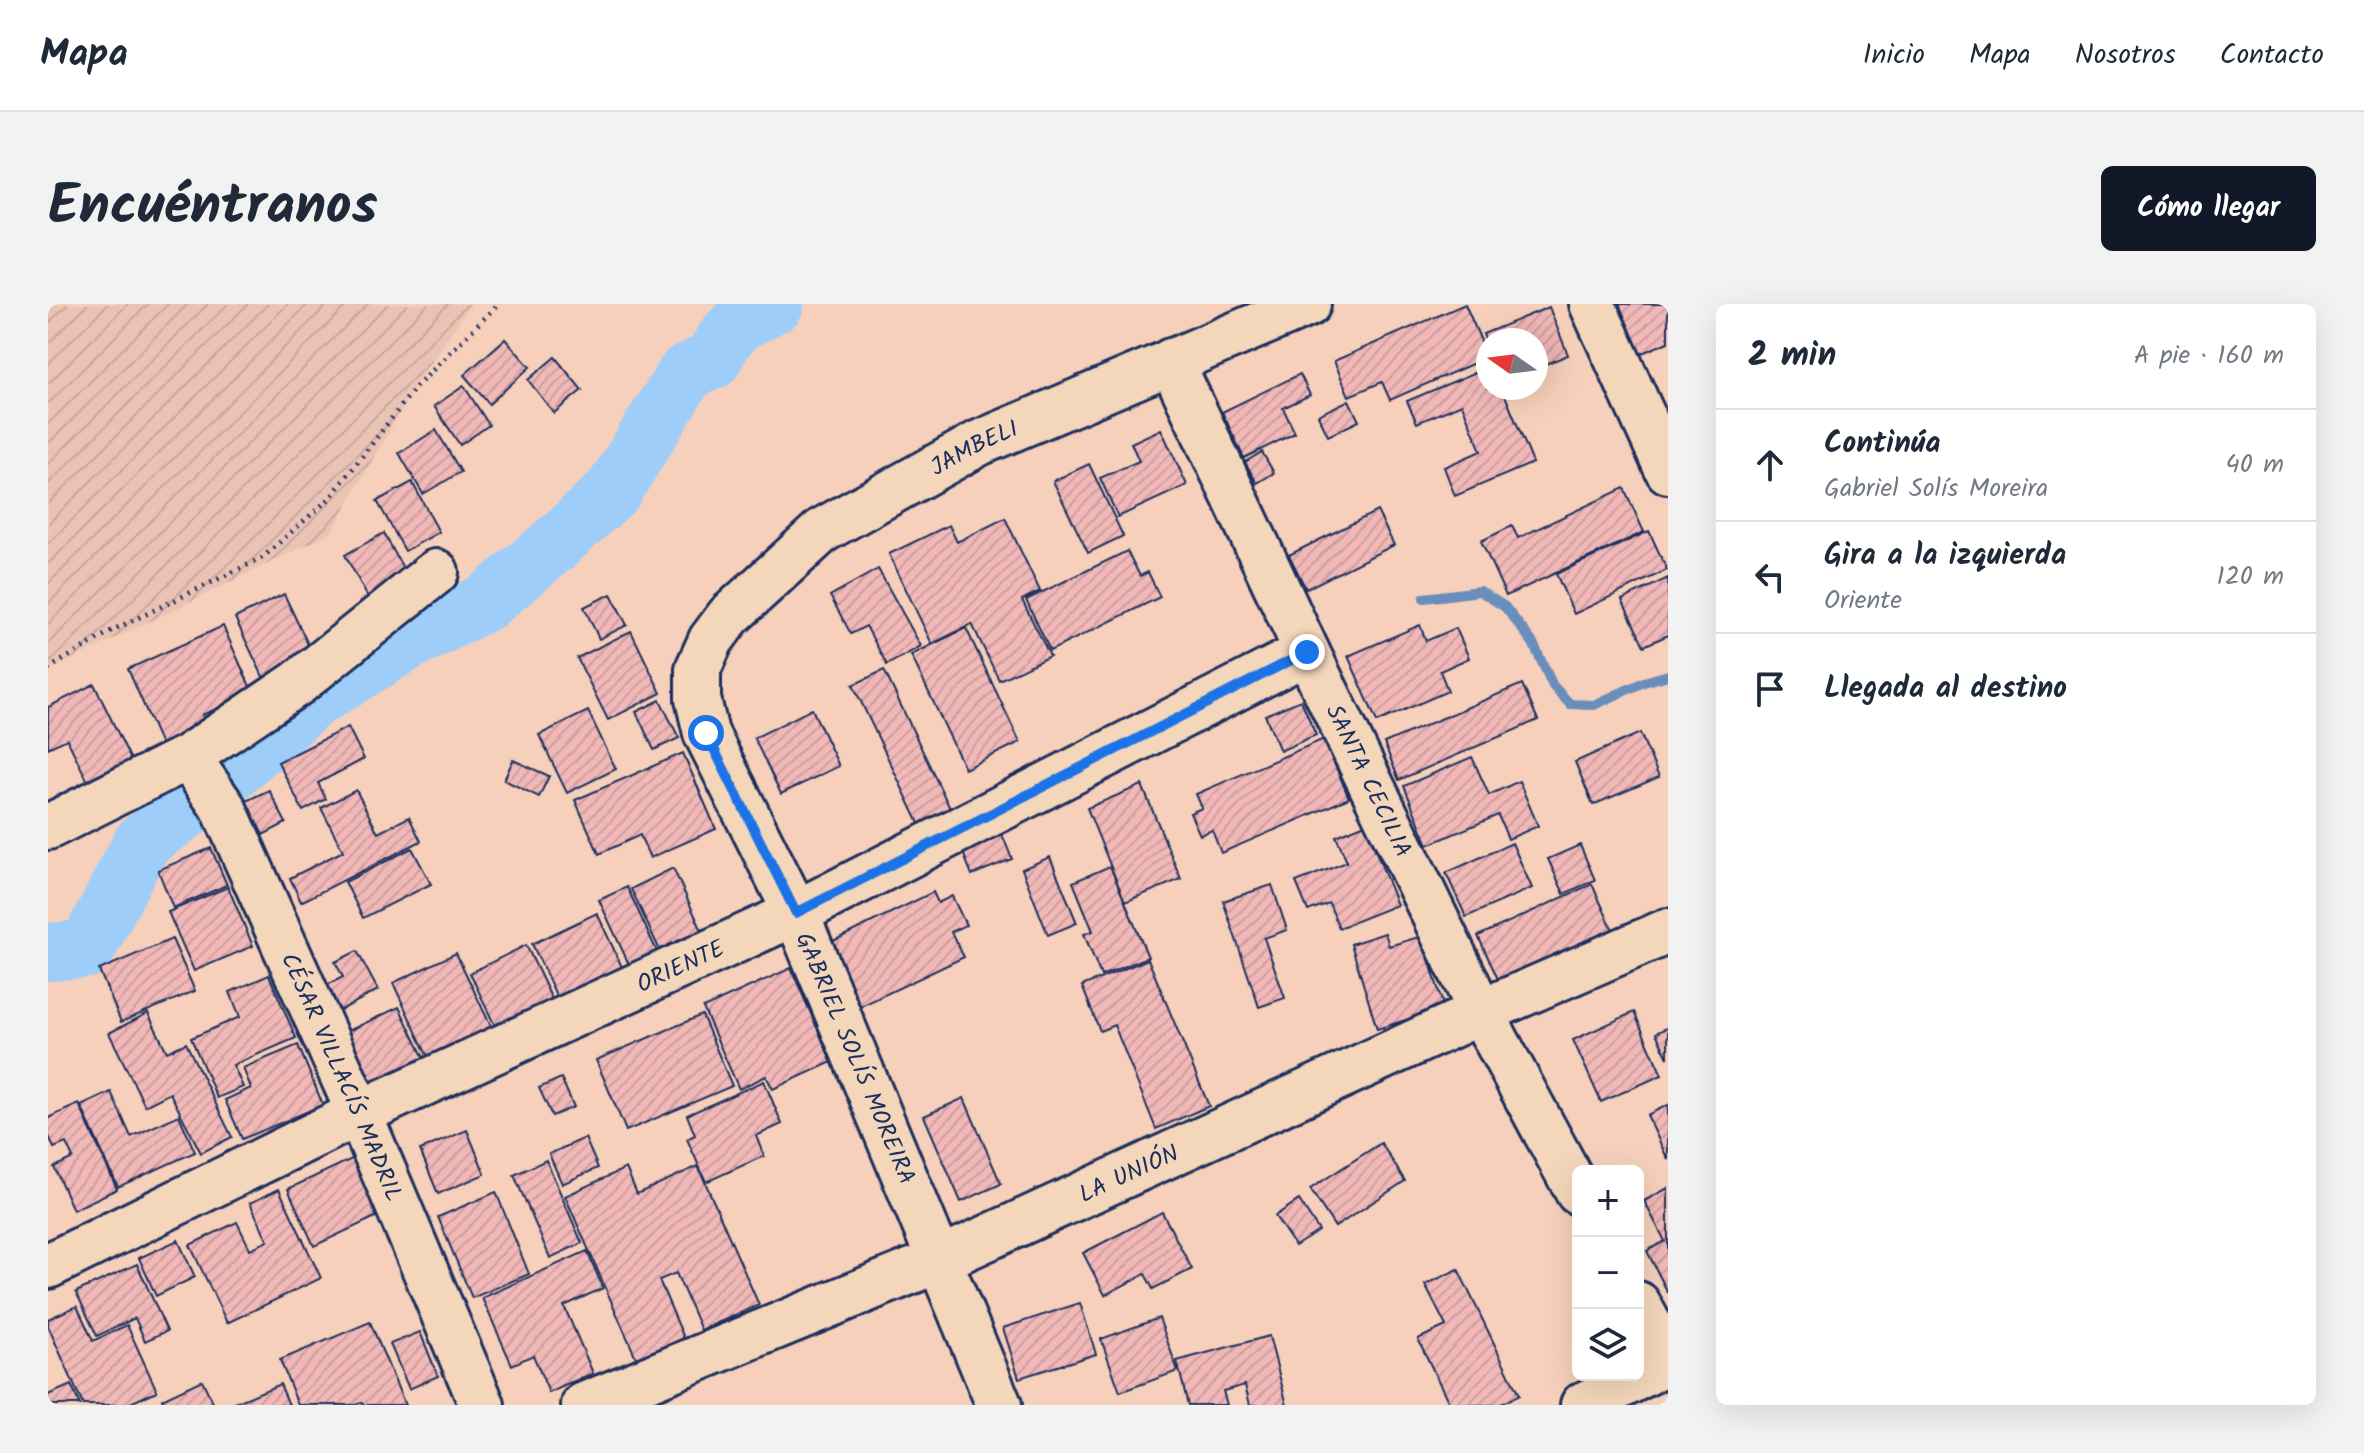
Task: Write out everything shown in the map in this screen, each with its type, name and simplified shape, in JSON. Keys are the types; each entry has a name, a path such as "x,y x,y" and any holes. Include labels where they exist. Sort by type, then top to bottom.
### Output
{"street":[{"name":"JAMBELI","path":"698,669 711,640 729,616 823,530 979,443 1308,304"},
{"path":"1592,304 1668,471"},
{"name":"SANTA CECILIA","path":"1171,361 1481,1012 1572,1181"},
{"path":"48,827 205,780 298,683 436,572"},
{"name":"ORIENTE","path":"48,1266 359,1113 796,913 1307,652"},
{"name":"GABRIEL SOLÍS MOREIRA","path":"698,669 698,699 706,733 796,913 999,1405"},
{"name":"CÉSAR VILLACÍS MADRIL","path":"205,780 359,1113 482,1405"},
{"name":"LA UNIÓN","path":"584,1405 939,1260 1481,1012 1668,931"},
{"path":"1583,1405 1668,1361 1641,1309"}],"path":[{"path":"48,669 113,630 262,558 330,498 415,388 498,304"}],"shaded area":[{"path":"48,304 471,304 415,385 331,533 48,671"}],"building":[{"path":"1465,304 1476,329 1476,362 1390,400 1382,382 1349,396 1334,361"},
{"path":"1619,304 1668,304 1668,342 1640,354"},
{"path":"1549,307 1568,355 1548,363 1548,328 1498,328"},
{"path":"505,339 530,367 489,404 464,375"},
{"path":"555,357 582,390 554,413 528,380"},
{"path":"1476,372 1476,400 1507,400 1533,463 1455,496 1444,467 1481,451 1462,404 1417,423 1407,401"},
{"path":"1300,374 1310,395 1283,408 1295,433 1244,458 1222,412"},
{"path":"464,386 489,425 460,445 434,406"},
{"path":"1349,400 1359,421 1328,436 1318,415"},
{"path":"1161,429 1187,485 1118,517 1100,478 1139,461 1131,443"},
{"path":"436,430 461,472 423,494 399,453"},
{"path":"1262,452 1274,473 1257,483 1245,462"},
{"path":"1089,464 1123,536 1088,553 1053,481"},
{"path":"412,482 439,532 405,551 377,501"},
{"path":"1624,488 1644,532 1506,596 1481,541 1512,526 1518,538"},
{"path":"1377,511 1394,545 1306,589 1289,555"},
{"path":"1005,518 1040,591 1022,600 1050,656 999,680 972,624 932,644 889,554 949,525 957,542"},
{"path":"1649,531 1667,570 1574,614 1556,574"},
{"path":"384,533 412,585 373,607 345,555"},
{"path":"1127,551 1140,576 1148,572 1160,597 1050,651 1026,600"},
{"path":"878,569 921,646 887,665 866,626 851,634 830,596"},
{"path":"1668,578 1668,635 1644,646 1622,600"},
{"path":"284,594 315,659 266,683 235,618"},
{"path":"611,594 627,625 599,639 584,607"},
{"path":"1420,625 1426,641 1456,628 1469,658 1440,671 1448,691 1377,722 1348,656"},
{"path":"223,626 253,693 202,715 210,734 165,754 128,669"},
{"path":"966,628 1020,742 965,769 911,655"},
{"path":"631,631 661,693 608,720 577,658"},
{"path":"884,670 956,821 925,836 853,685"},
{"path":"94,684 133,764 90,786 67,739 48,748 48,707"},
{"path":"1522,684 1538,720 1399,780 1384,743"},
{"path":"660,700 679,738 654,750 636,712"},
{"path":"1301,700 1316,735 1280,751 1265,715"},
{"path":"812,709 839,766 781,794 754,738"},
{"path":"588,711 616,769 567,793 539,735"},
{"path":"348,727 364,759 318,783 326,799 303,811 278,762"},
{"path":"1640,733 1659,777 1593,805 1575,762"},
{"path":"1324,739 1349,798 1221,853 1212,830 1200,835 1190,813 1202,808 1196,794"},
{"path":"683,753 716,829 650,858 640,835 599,854 575,800"},
{"path":"1472,757 1489,795 1519,781 1538,826 1508,839 1498,815 1428,845 1404,786"},
{"path":"513,760 549,776 539,797 504,780"},
{"path":"1142,785 1181,879 1125,902 1087,808"},
{"path":"269,790 286,823 263,835 246,801"},
{"path":"356,790 378,833 409,817 421,841 301,902 290,878 343,851 321,808"},
{"path":"1365,824 1397,905 1339,928 1329,903 1308,911 1296,882 1347,862 1336,836"},
{"path":"1002,834 1012,859 972,875 962,850"},
{"path":"1512,843 1532,888 1466,917 1446,873"},
{"path":"1580,845 1595,880 1564,894 1548,859"},
{"path":"211,848 227,885 173,908 158,870"},
{"path":"412,848 431,884 363,918 345,882"},
{"path":"1050,857 1077,923 1048,935 1022,869"},
{"path":"1110,866 1148,957 1101,976 1084,934 1093,931 1073,882"},
{"path":"673,868 704,935 662,955 631,889"},
{"path":"1592,884 1617,939 1503,990 1478,936"},
{"path":"1272,885 1287,930 1264,938 1285,998 1259,1007 1223,901"},
{"path":"228,887 253,946 194,971 168,912"},
{"path":"627,887 660,958 632,971 599,900"},
{"path":"933,892 938,903 952,896 966,925 951,932 964,957 857,1008 827,944"},
{"path":"597,913 628,980 563,1010 532,944"},
{"path":"1385,933 1389,946 1422,936 1444,1008 1377,1029 1351,944"},
{"path":"172,939 195,991 121,1022 99,970"},
{"path":"526,945 558,1012 501,1039 470,973"},
{"path":"357,951 378,990 337,1012 325,986 343,977 335,962"},
{"path":"456,953 497,1039 434,1070 393,983"},
{"path":"1148,959 1209,1106 1156,1129 1114,1025 1100,1031 1082,986"},
{"path":"791,968 832,1062 773,1089 766,1076 739,1089 703,1008"},
{"path":"269,975 296,1038 233,1065 243,1087 217,1098 191,1038 240,1017 230,992"},
{"path":"399,1007 427,1064 371,1091 344,1033"},
{"path":"1634,1012 1662,1075 1601,1102 1573,1040"},
{"path":"148,1013 167,1052 186,1043 232,1137 201,1153 170,1093 145,1106 109,1033"},
{"path":"702,1015 732,1086 626,1131 596,1060"},
{"path":"1668,1027 1668,1058 1656,1033"},
{"path":"298,1045 323,1105 242,1139 225,1100 251,1088 243,1068"},
{"path":"561,1078 574,1107 552,1116 539,1088"},
{"path":"764,1081 782,1124 756,1136 764,1156 706,1182 687,1139 695,1135 687,1115"},
{"path":"111,1092 131,1137 179,1115 195,1152 118,1187 81,1106"},
{"path":"964,1098 1001,1184 961,1202 924,1116"},
{"path":"79,1104 117,1189 73,1210 54,1167 73,1158 66,1143 54,1148 48,1134 48,1118"},
{"path":"1668,1105 1668,1160 1647,1115"},
{"path":"467,1130 485,1174 438,1194 420,1150"},
{"path":"585,1138 598,1168 562,1184 549,1154"},
{"path":"1381,1143 1405,1181 1335,1227 1310,1189"},
{"path":"356,1157 382,1214 314,1246 288,1189"},
{"path":"546,1160 582,1243 550,1258 514,1175"},
{"path":"698,1166 759,1305 701,1330 676,1273 659,1280 684,1338 637,1360 565,1196 626,1168 637,1194"},
{"path":"1668,1188 1668,1293 1647,1251 1665,1241 1644,1201"},
{"path":"279,1189 321,1278 227,1323 190,1245 237,1222 250,1249 268,1241 250,1203"},
{"path":"496,1192 529,1274 472,1298 438,1217"},
{"path":"1299,1200 1319,1231 1295,1246 1275,1216"},
{"path":"1162,1212 1192,1269 1153,1289 1145,1274 1105,1295 1083,1253"},
{"path":"178,1240 195,1277 156,1296 139,1258"},
{"path":"587,1251 603,1288 564,1306 593,1373 549,1393 533,1355 512,1365 482,1298"},
{"path":"137,1264 167,1331 145,1341 135,1318 97,1336 76,1292"},
{"path":"1458,1269 1519,1395 1499,1405 1450,1405 1418,1339 1446,1326 1425,1285"},
{"path":"1080,1303 1096,1354 1019,1378 1003,1328"},
{"path":"77,1306 93,1341 127,1325 157,1391 126,1405 83,1405 48,1326 48,1319"},
{"path":"1159,1318 1178,1371 1120,1392 1101,1339"},
{"path":"370,1322 405,1405 364,1405 362,1402 356,1405 298,1405 280,1360"},
{"path":"420,1332 438,1376 409,1389 390,1344"},
{"path":"1269,1336 1287,1405 1250,1405 1245,1385 1223,1391 1227,1405 1188,1405 1177,1361"},
{"path":"202,1380 214,1405 164,1405 162,1399"},
{"path":"280,1384 289,1405 230,1405"},
{"path":"71,1385 80,1405 48,1405 48,1395"}],"waterway":[{"path":"48,952 87,949 142,842 199,801 311,701 404,644 486,602 552,547 613,491 686,373 713,360 725,339 738,325 775,304"},
{"path":"1424,598 1480,591 1505,607 1533,643 1553,686 1570,704 1594,705 1644,682 1668,675"}],"route":[{"path":"706,733 796,913 1307,652"}]}
